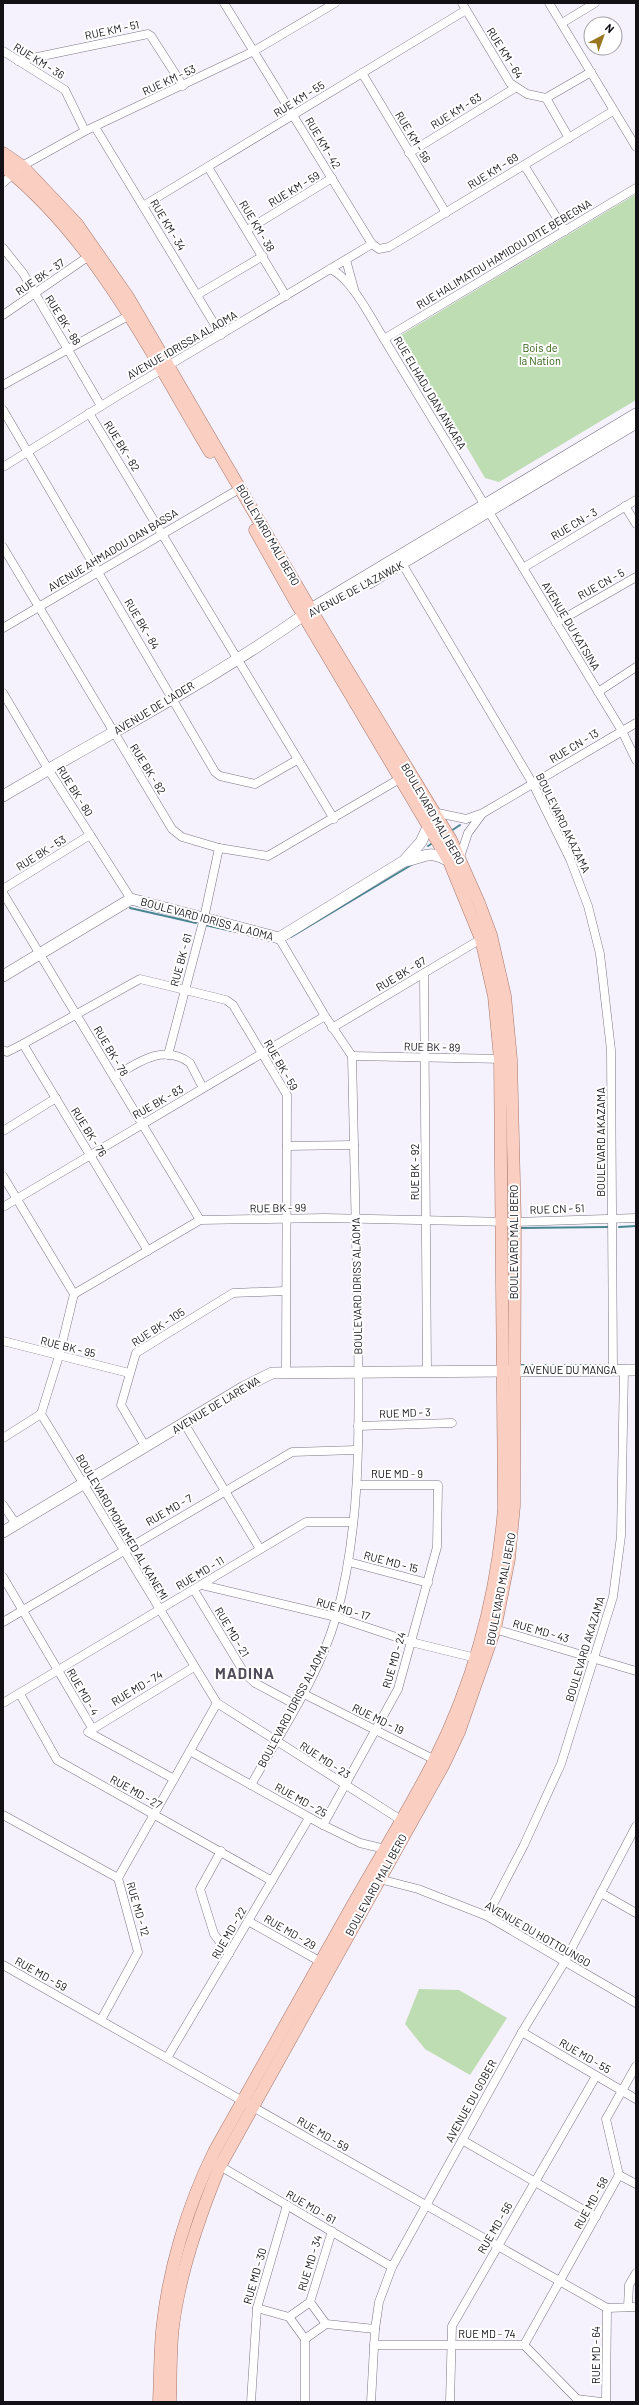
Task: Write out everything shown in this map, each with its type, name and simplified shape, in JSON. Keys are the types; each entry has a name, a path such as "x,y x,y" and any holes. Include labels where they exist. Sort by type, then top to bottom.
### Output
{"main road":[{"name":"BOULEVARD MALI BERO","path":"3,153 12,169 59,218 89,256 128,316 166,368 234,492 434,812 454,859 491,935 505,996 509,1221 509,1370 513,1526 509,1559 459,1732 401,1820 384,1849 320,1962 304,2002"},
{"name":"BOULEVARD MALI BERO","path":"12,169 72,218 96,248 309,613 401,778 429,825 454,859 481,939 506,1059"},
{"name":"BOULEVARD MALI BERO","path":"170,2402 165,2389 162,2331 170,2282 182,2235 211,2157 247,2104 304,2002 380,1879 440,1762 476,1658 490,1628"},
{"name":"BOULEVARD MALI BERO","path":"159,2402 165,2389 180,2284 193,2237 220,2166 247,2104"}],"street":[{"name":"RUE KM - 42","path":"224,3 372,244"},
{"name":"RUE KM - 53","path":"3,183 12,169 85,131 183,86 254,51 335,3"},
{"path":"550,3 636,147"},
{"path":"562,23 595,3"},
{"name":"RUE KM - 55","path":"143,206 362,73 464,6"},
{"name":"RUE KM - 64","path":"464,6 515,88 527,94 546,98"},
{"name":"RUE KM - 51","path":"18,61 148,34 152,36 183,86"},
{"name":"RUE KM - 36","path":"3,51 65,90 85,131"},
{"path":"569,138 546,98 591,72"},
{"name":"RUE KM - 56","path":"362,73 446,213"},
{"name":"RUE KM - 63","path":"409,153 515,88"},
{"name":"RUE KM - 69","path":"372,244 383,249 446,213 613,110"},
{"name":"RUE KM - 34","path":"95,127 221,335"},
{"path":"524,165 565,231"},
{"name":"RUE KM - 38","path":"208,167 286,296"},
{"name":"RUE KM - 59","path":"247,230 332,178"},
{"name":"RUE HALIMATOU HAMIDOU DITE BEBEGNA","path":"384,339 636,188"},
{"name":"AVENUE IDRISSA ALAOMA","path":"3,467 89,413 372,244"},
{"name":"RUE BK - 88","path":"3,248 23,273 101,406"},
{"name":"RUE BK - 37","path":"3,315 89,256"},
{"path":"197,295 262,256"},
{"name":"RUE ELHADJ DAN ANKARA","path":"346,260 355,294"},
{"name":"RUE ELHADJ DAN ANKARA","path":"330,269 344,280 355,294 487,509"},
{"path":"3,385 128,316"},
{"name":"RUE BK - 84","path":"3,410 173,697 215,772 220,776 255,784 297,760"},
{"name":"RUE BK - 82","path":"89,413 161,535 334,819"},
{"name":"AVENUE DE L'AZAWAK","path":"487,509 636,414"},
{"name":"AVENUE DE L'AZAWAK","path":"309,613 636,423"},
{"name":"AVENUE AHMADOU DAN BASSA","path":"3,628 234,492"},
{"name":"RUE CN - 3","path":"523,568 636,500"},
{"path":"625,506 636,524"},
{"name":"AVENUE DU KATSINA","path":"487,509 622,731 636,760"},
{"name":"RUE BK - 82","path":"3,548 176,834 219,848 268,856 334,819 401,778"},
{"name":"BOULEVARD AKAZAMA","path":"400,561 533,784 570,859 588,906 600,954 611,1050 613,1370"},
{"name":"RUE CN - 5","path":"556,623 636,577"},
{"name":"AVENUE DE L'ADER","path":"3,796 237,659 309,613"},
{"path":"598,692 636,667"},
{"name":"RUE BK - 80","path":"3,693 48,769 131,899"},
{"name":"RUE CN - 13","path":"414,800 434,812 466,819 483,814 636,723"},
{"name":"RUE CN - 13","path":"454,859 468,833 483,814"},
{"path":"404,861 421,842 429,825"},
{"name":"RUE BK - 53","path":"3,889 90,835"},
{"name":"RUE BK - 61","path":"168,1055 204,918 219,848"},
{"path":"279,938 404,861 428,854 436,854 454,859"},
{"name":"RUE BK - 78","path":"3,893 200,1220"},
{"path":"3,976 131,899"},
{"name":"BOULEVARD IDRISS ALAOMA","path":"131,899 279,938 332,1028 352,1056 356,1218 358,1426 356,1450 357,1485 349,1562 336,1617 322,1655 251,1785"},
{"name":"RUE BK - 87","path":"332,1028 481,939"},
{"name":"RUE BK - 92","path":"424,972 426,1057 427,1371"},
{"name":"RUE BK - 59","path":"23,1044 140,979 185,989 230,1002 287,1096 285,1291 286,1372"},
{"name":"RUE BK - 83","path":"3,1207 325,1016"},
{"path":"3,1050 7,1052 23,1044"},
{"name":"RUE BK - 76","path":"23,1044 148,1250"},
{"path":"114,1077 147,1057 158,1054 168,1055 190,1063 203,1088"},
{"name":"RUE BK - 89","path":"352,1056 506,1059"},
{"path":"3,1131 56,1098"},
{"path":"287,1146 354,1145"},
{"path":"3,1176 74,1294 59,1356 41,1414 3,1437"},
{"name":"RUE BK - 99","path":"74,1294 200,1220 356,1218 509,1221"},
{"name":"RUE CN - 51","path":"509,1221 636,1218"},
{"name":"RUE BK - 105","path":"145,1446 121,1405 129,1373 137,1351 233,1293 285,1291"},
{"name":"RUE BK - 95","path":"3,1341 129,1373"},
{"name":"AVENUE DE L'AREWA","path":"3,1532 265,1375 286,1372 509,1370"},
{"name":"AVENUE DU MANGA","path":"509,1370 636,1370"},
{"name":"BOULEVARD AKAZAMA","path":"487,1916 524,1845 555,1778 595,1658 614,1590 618,1559 624,1370"},
{"name":"BOULEVARD MOHAMED AL KANEMI","path":"41,1414 217,1703"},
{"name":"RUE MD - 3","path":"358,1426 452,1422"},
{"path":"184,1423 260,1549"},
{"name":"RUE MD - 7","path":"3,1622 123,1549 295,1451 356,1450"},
{"name":"RUE MD - 9","path":"357,1485 438,1485"},
{"name":"RUE MD - 24","path":"323,1825 396,1694 428,1584 438,1542 438,1485"},
{"path":"3,1505 16,1524"},
{"name":"RUE MD - 11","path":"3,1703 309,1520 353,1522"},
{"name":"RUE MD - 15","path":"349,1562 428,1584"},
{"name":"RUE MD - 4","path":"3,1577 24,1609 92,1728 88,1732 174,1779"},
{"name":"RUE MD - 17","path":"202,1585 336,1617 411,1642 476,1658"},
{"name":"RUE MD - 21","path":"194,1590 245,1674 255,1683 296,1705"},
{"name":"RUE MD - 43","path":"490,1628 636,1671"},
{"name":"RUE MD - 74","path":"92,1728 194,1666"},
{"name":"RUE MD - 27","path":"20,1694 57,1760 154,1815 222,1851 272,1881"},
{"name":"RUE MD - 19","path":"302,1694 440,1762"},
{"path":"118,1878 217,1703"},
{"name":"RUE MD - 23","path":"217,1703 345,1786 401,1820"},
{"name":"RUE MD - 25","path":"190,1751 309,1818 360,1843 384,1849"},
{"name":"RUE MD - 12","path":"3,1815 118,1878 138,1952 102,2020"},
{"name":"RUE MD - 22","path":"167,2058 309,1818"},
{"name":"AVENUE DU GOBER","path":"371,2402 375,2329 379,2302 392,2267 522,2032 564,1963 636,1826"},
{"path":"222,1851 200,1889 214,1934 229,1954"},
{"name":"AVENUE DU HOTTOUNGO","path":"380,1879 418,1889 487,1916 564,1963 636,2003"},
{"path":"601,1893 636,1913"},
{"name":"RUE MD - 29","path":"248,1921 320,1962"},
{"name":"RUE MD - 59","path":"3,1965 607,2308"},
{"name":"RUE MD - 55","path":"522,2032 636,2099"},
{"name":"RUE MD - 58","path":"524,2345 619,2175 606,2119 636,2066"},
{"name":"RUE MD - 56","path":"450,2402 452,2326 596,2076"},
{"path":"462,2140 596,2217"},
{"name":"RUE MD - 61","path":"220,2166 392,2267"},
{"path":"619,2175 636,2184"},
{"name":"RUE MD - 30","path":"251,2402 256,2308 287,2205"},
{"name":"RUE MD - 34","path":"289,2317 310,2302 332,2231"},
{"path":"607,2308 632,2307 629,2285 636,2274"},
{"name":"RUE MD - 34","path":"310,2302 326,2324"},
{"path":"256,2308 289,2317 305,2339 305,2402"},
{"name":"RUE MD - 64","path":"606,2402 607,2308"},
{"path":"305,2339 326,2324 375,2329"},
{"name":"RUE MD - 74","path":"374,2345 524,2345 577,2399 601,2402"}],"green space":[{"name":"Bois de la Nation","path":"636,194 636,400 499,482 485,478 401,335"},
{"path":"419,1989 459,1990 507,2018 470,2075 425,2049 405,2024"}],"waterway":[{"path":"451,831 460,825"},
{"path":"291,937 413,864"},
{"path":"130,908 196,923"},
{"path":"205,925 232,931"},
{"path":"619,1227 636,1226"},
{"path":"519,1228 608,1227"},
{"path":"519,1365 608,1365"},
{"path":"617,1365 625,1365"}],"district":[{"name":"MADINA","path":"245,1674"}]}
